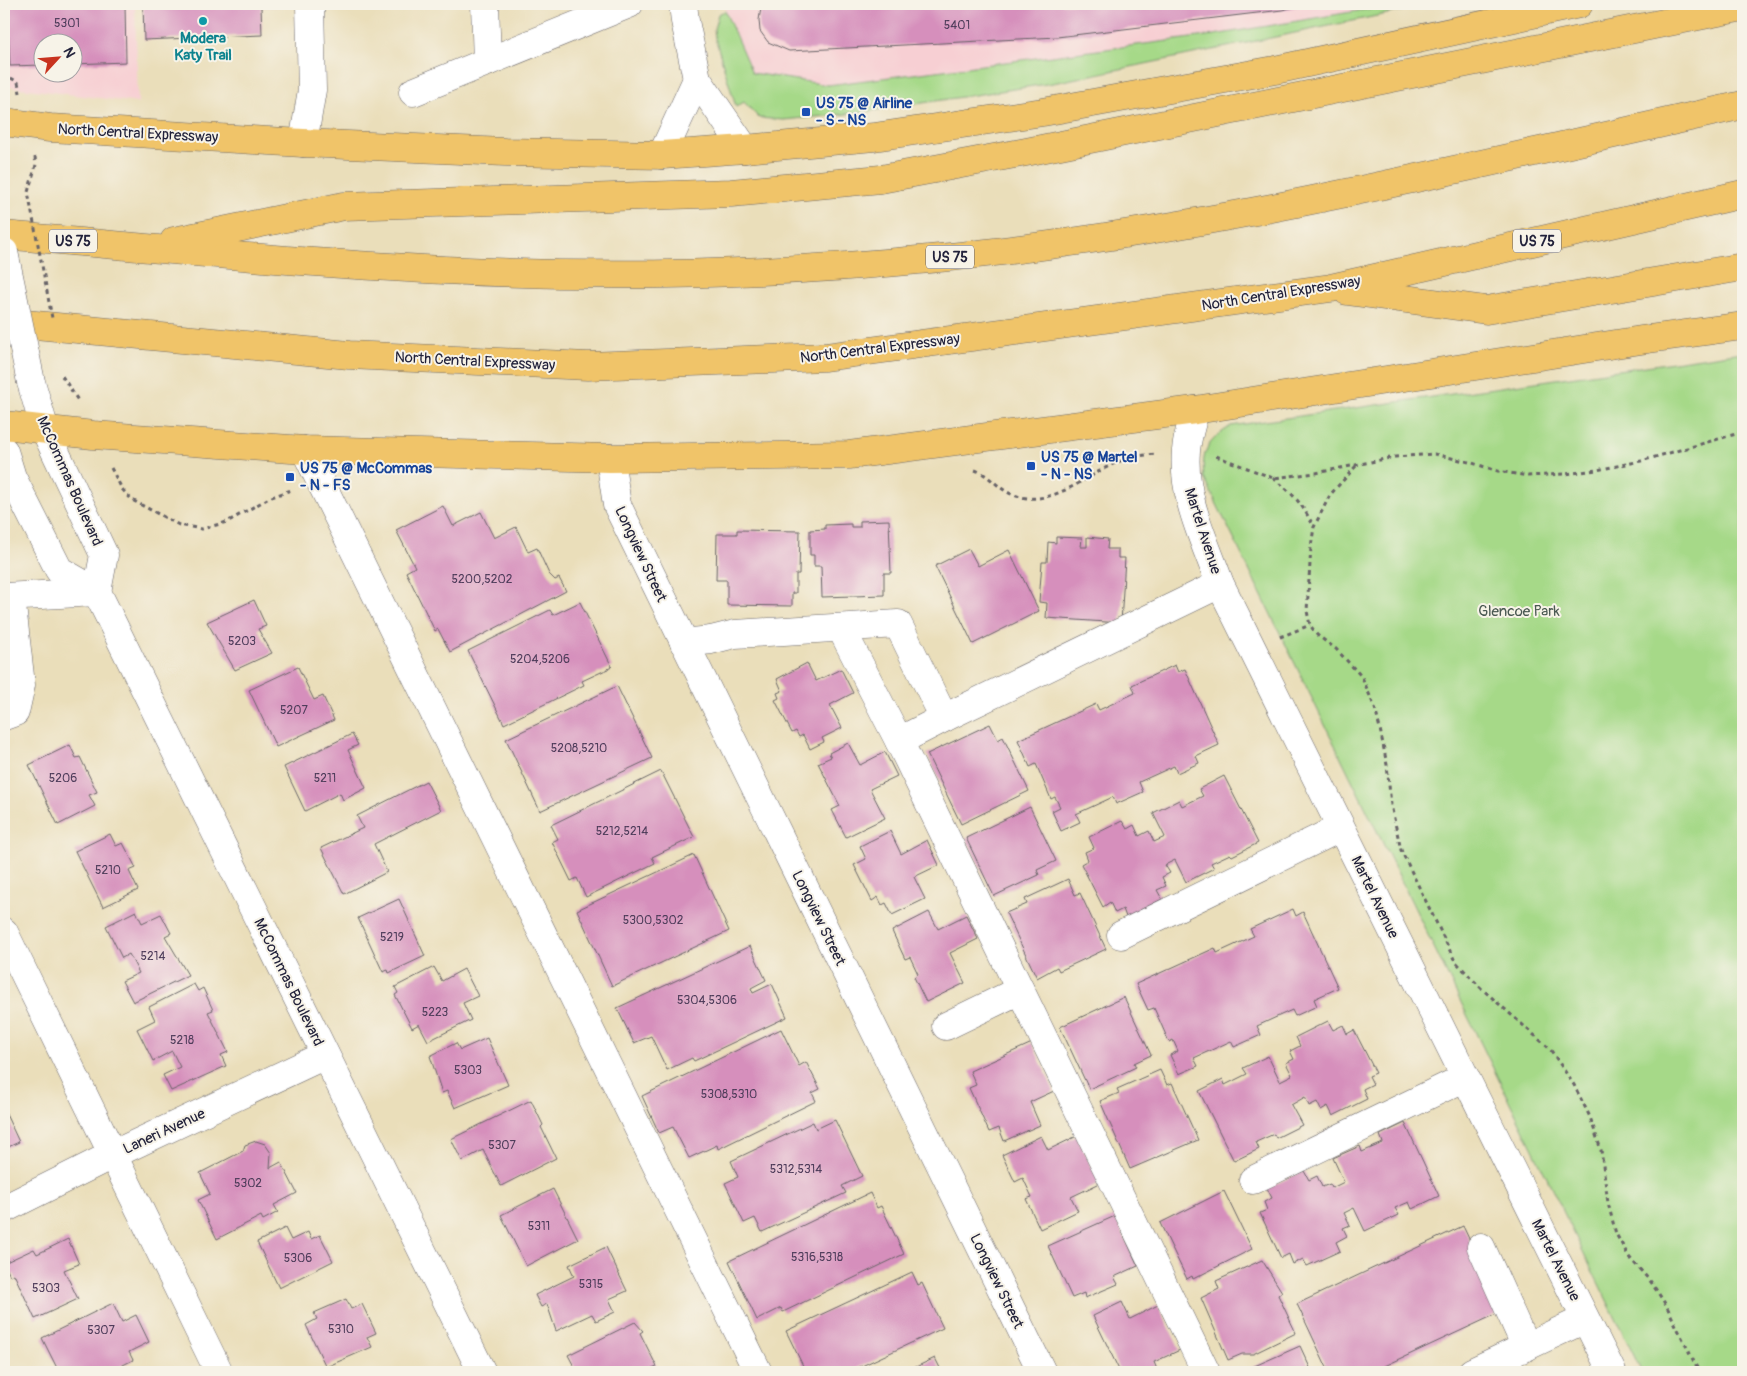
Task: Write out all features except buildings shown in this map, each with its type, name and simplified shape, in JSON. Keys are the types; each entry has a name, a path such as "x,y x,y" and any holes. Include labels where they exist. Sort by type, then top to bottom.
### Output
{"main road":[{"name":"North Central Expressway","path":"4,122 50,128 303,143 505,152 662,155 745,149 874,138 1043,112 1275,70 1579,4"},
{"path":"143,247 344,206 730,193 881,179 1026,152 1743,7"},
{"name":"US 75","path":"4,234 386,267 565,274 804,269 985,254 1171,227 1278,208 1743,105"},
{"name":"North Central Expressway","path":"4,322 350,355 588,366 826,357 1331,288 1743,194"},
{"path":"1331,288 1486,310 1743,267"},
{"path":"4,425 44,430 305,450 610,458 849,455 1195,410 1743,326"}],"street":[{"path":"485,4 487,62"},
{"path":"683,4 684,21 697,79 745,149"},
{"path":"303,143 312,90 310,5"},
{"path":"413,92 615,7"},
{"path":"662,155 697,79"},
{"name":"McCommas Boulevard","path":"4,252 31,382 44,430 104,555 97,592 482,1372"},
{"name":"Martel Avenue","path":"1195,410 1186,450 1186,476 1190,502 1220,584 1464,1078 1612,1372"},
{"path":"305,450 758,1372"},
{"path":"4,451 12,477 59,570 97,592"},
{"name":"Longview Street","path":"610,458 617,505 1042,1372"},
{"path":"899,740 1220,584"},
{"path":"4,716 15,712 21,685 7,597 97,592"},
{"path":"684,643 711,640 735,634 898,624 944,718"},
{"path":"841,628 899,740 1206,1372"},
{"path":"1121,935 1340,828"},
{"path":"4,932 219,1372"},
{"path":"946,1026 1020,990"},
{"name":"Laneri Avenue","path":"4,1209 112,1155 325,1055"},
{"path":"1253,1180 1464,1078"},
{"path":"1481,1246 1526,1347"},
{"path":"1472,1372 1585,1319"}],"path":[{"path":"4,74 18,82"},
{"path":"36,165 28,192 52,318"},
{"path":"61,367 63,377 79,402"},
{"path":"1273,478 1316,473 1395,457 1434,454 1498,471 1528,476 1565,474 1597,470 1641,460 1743,432"},
{"path":"1215,455 1273,478 1292,493 1305,510 1314,527"},
{"path":"1356,466 1330,495 1314,527 1307,611 1310,625 1317,635 1336,649 1362,677 1375,708 1387,765 1391,805 1402,850 1455,961 1482,989 1550,1049 1574,1085 1590,1117 1600,1150 1608,1203 1616,1234 1629,1257 1651,1282 1666,1305 1699,1372"},
{"path":"122,489 132,500 179,525 202,529 227,522 270,498 294,488"}],"shaded area":[{"path":"4,4 135,4 138,103 11,87 4,84"},
{"path":"723,4 1399,4 1214,35 828,85 752,73"}],"green space":[{"path":"1399,4 1435,4 1053,83 857,113 783,120 759,118 744,102 736,107 714,29 718,14 725,11 752,73 828,85 1214,35"},
{"name":"Glencoe Park","path":"1743,352 1743,1372 1642,1372 1204,478 1203,468 1205,453 1208,447 1231,426"}],"place":[{"name":"Modera Katy Trail","path":"203,21"},
{"name":"US 75 @ Airline - S - NS","path":"806,112"},
{"name":"US 75 @ Martel - N - NS","path":"1031,466"},
{"name":"US 75 @ McCommas - N - FS","path":"290,477"}]}
